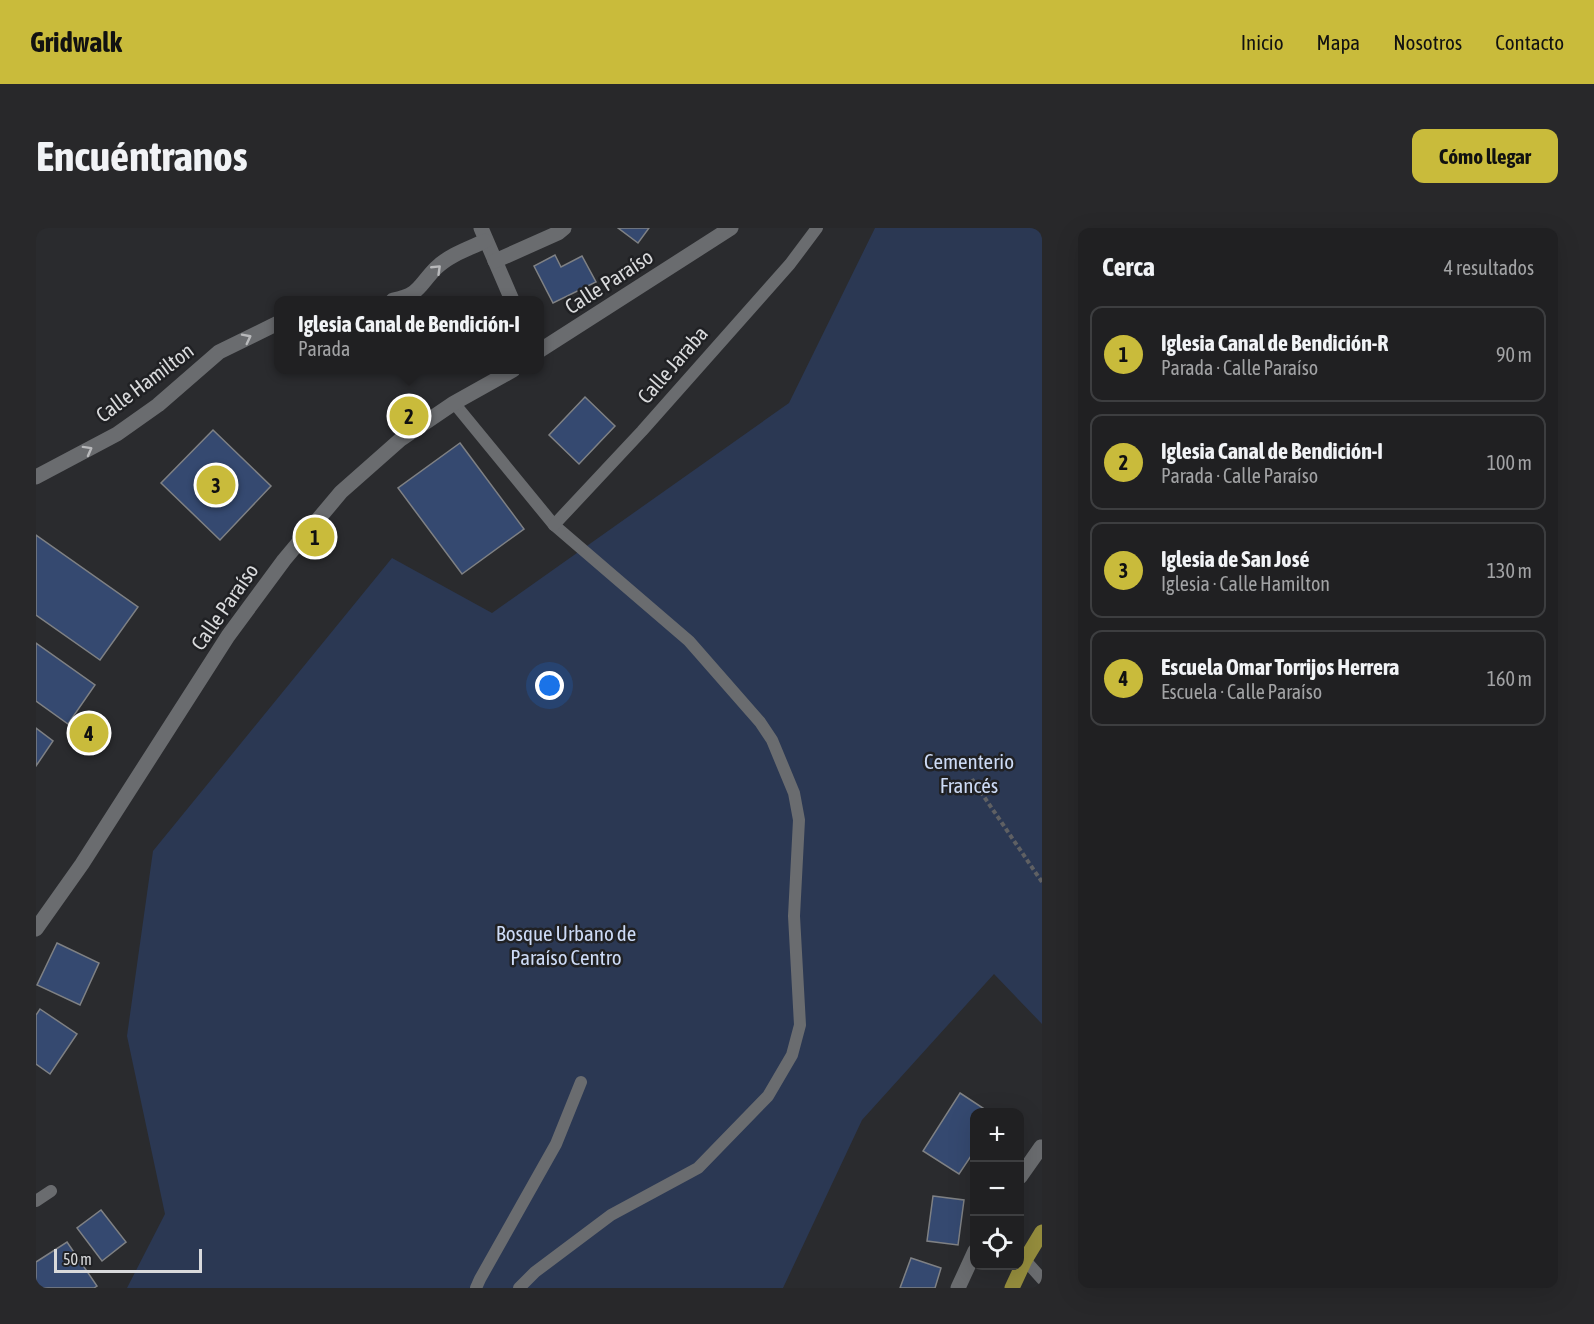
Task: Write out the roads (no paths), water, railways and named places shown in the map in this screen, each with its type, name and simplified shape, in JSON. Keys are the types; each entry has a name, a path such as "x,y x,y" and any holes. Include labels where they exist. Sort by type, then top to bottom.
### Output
{"main road":[{"path":"1012,1288 1042,1232"}],"street":[{"path":"495,261 558,233 564,228"},
{"name":"Calle Paraíso","path":"544,348 731,228"},
{"path":"410,296 423,286 436,267 483,234 510,296"},
{"name":"Calle Hamilton","path":"36,477 117,434 158,405 219,352 274,325"},
{"name":"Calle Paraíso","path":"36,929 82,864 228,636 284,560 341,492 401,439 454,403 504,374"},
{"path":"1024,1171 1041,1147"},
{"path":"958,1288 970,1262"}],"lane":[{"name":"Calle Jaraba","path":"554,525 790,264 817,228"},
{"path":"454,403 554,525 689,641 760,722 772,740 794,793 799,820 794,916 800,1025 792,1055 768,1096 698,1168 611,1215 535,1272 519,1288"},
{"path":"476,1288 556,1144 581,1082"},
{"path":"36,1201 51,1191"},
{"path":"1025,1260 1042,1279"}],"place":[{"name":"Iglesia Canal de Bendición-I","path":"409,416"},
{"name":"Iglesia de San José","path":"216,485"},
{"name":"Iglesia Canal de Bendición-R","path":"315,537"},
{"name":"Escuela Omar Torrijos Herrera","path":"89,733"}],"park label":[{"name":"Cementerio Francés","path":"969,774"},
{"name":"Bosque Urbano de Paraíso Centro","path":"566,946"}]}
